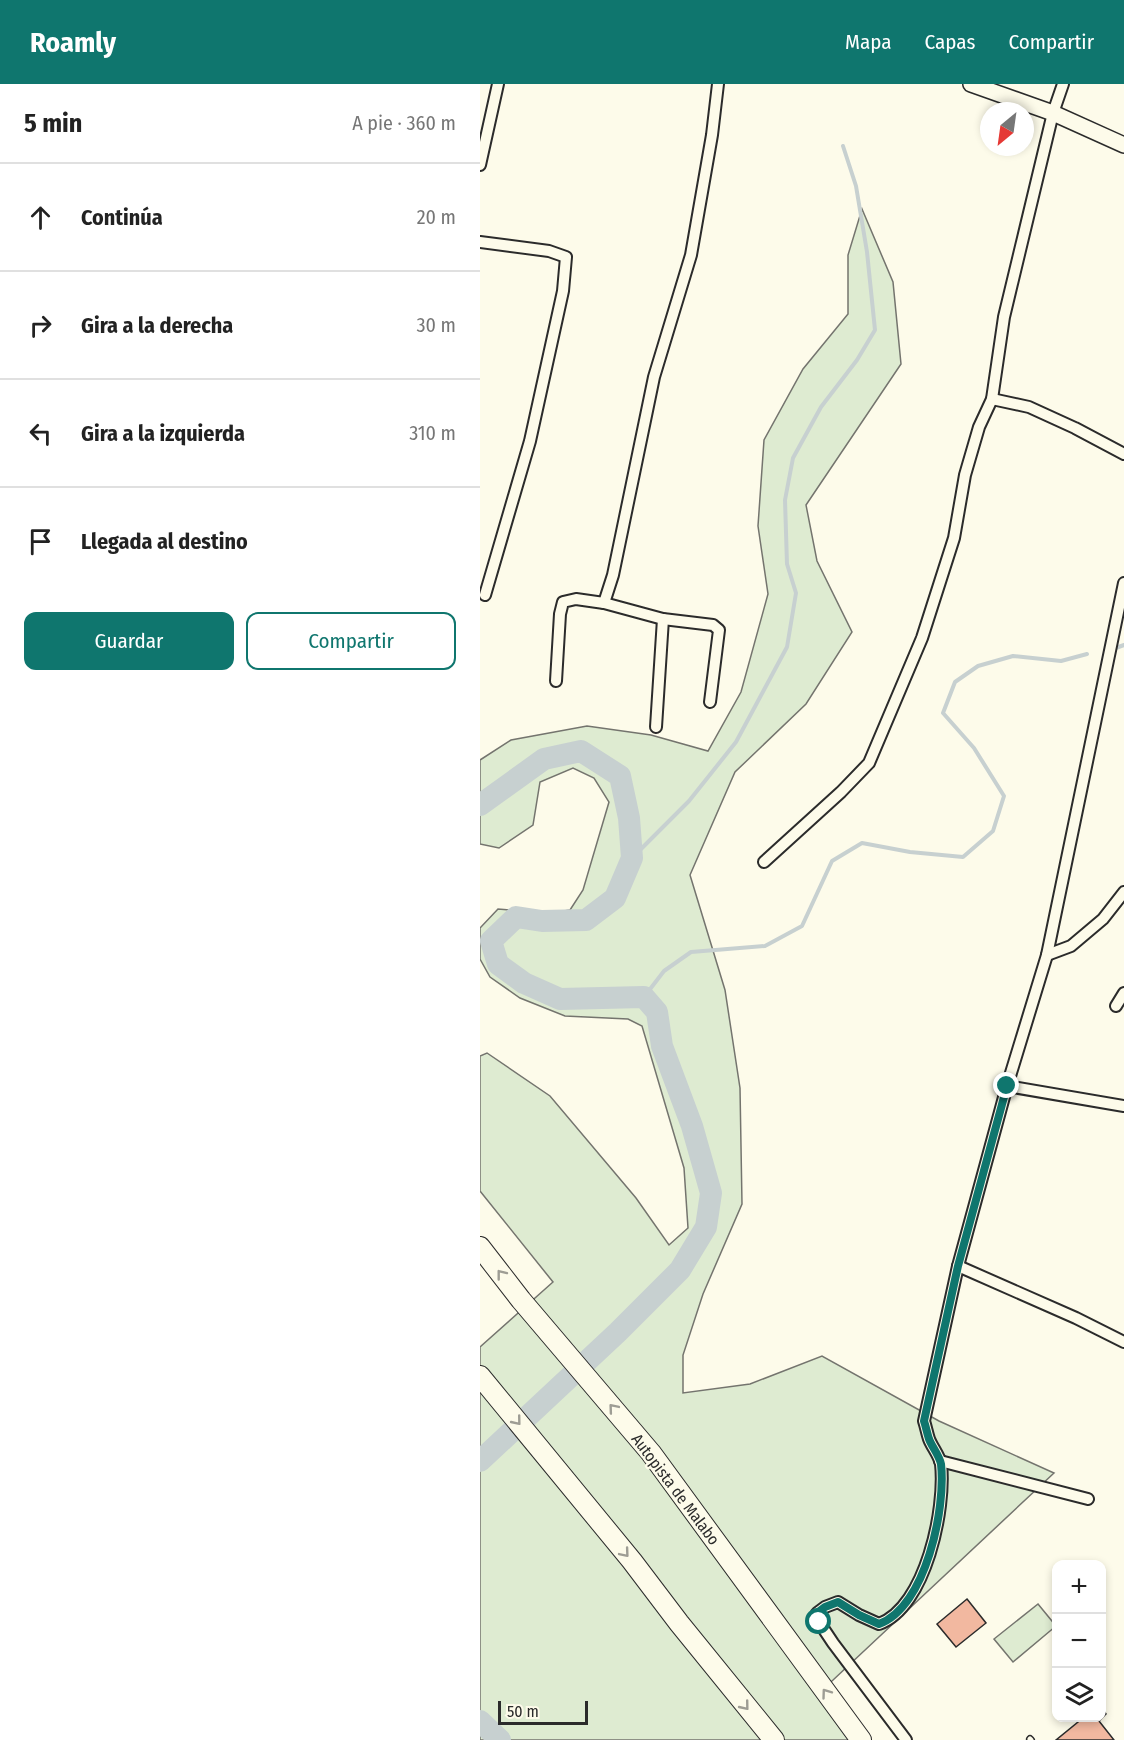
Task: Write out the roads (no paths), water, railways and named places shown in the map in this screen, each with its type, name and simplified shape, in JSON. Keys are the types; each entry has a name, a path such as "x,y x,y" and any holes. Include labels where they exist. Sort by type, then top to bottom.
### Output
{"highway":[{"name":"Autopista de Malabo","path":"480,1248 521,1300 651,1453 861,1740"},
{"path":"480,1376 632,1561 774,1740"}],"street":[{"path":"480,165 498,84"},
{"path":"604,603 613,575 654,377 691,255 712,135 718,84"},
{"path":"971,84 1053,113 1124,145"},
{"path":"764,862 841,792 869,763 922,638 954,538 965,475 976,437 992,399 1004,317 1053,113 1063,84"},
{"path":"480,242 549,251 566,257 563,291 530,441 485,595"},
{"path":"992,399 1029,407 1124,454"},
{"path":"906,1740 833,1643 819,1622 817,1613 838,1602 879,1624 890,1620 898,1614 915,1588 930,1556 942,1487 940,1461 924,1421 958,1266 1007,1086 1047,955 1124,584"},
{"path":"555,681 563,602 576,599 604,603 663,619 713,625 719,630 710,702"},
{"path":"656,728 663,619"},
{"path":"1047,955 1071,946 1103,919 1124,892"},
{"path":"1116,1006 1124,993"},
{"path":"1007,1086 1124,1106"},
{"path":"958,1266 1076,1318 1124,1342"},
{"path":"940,1461 1088,1499"}],"waterway":[{"path":"632,858 689,801 736,742 787,647 796,593 787,564 785,500 793,458 821,407 857,360 875,330 867,252 856,186 843,146"},
{"path":"1113,649 1124,645"},
{"path":"644,997 664,971 691,952 765,946 802,926 832,861 862,843 910,852 963,857 993,831 1004,796 974,748 943,713 955,682 978,666 1013,656 1061,661 1087,654"},
{"path":"480,805 544,759 581,751 620,776 629,818 632,858 615,898 586,920 542,921 516,917 491,941 498,964 524,983 560,999 644,997 657,1012 662,1046 692,1126 711,1193 706,1227 680,1270 618,1332 480,1461"},
{"path":"480,1721 500,1740"}]}
